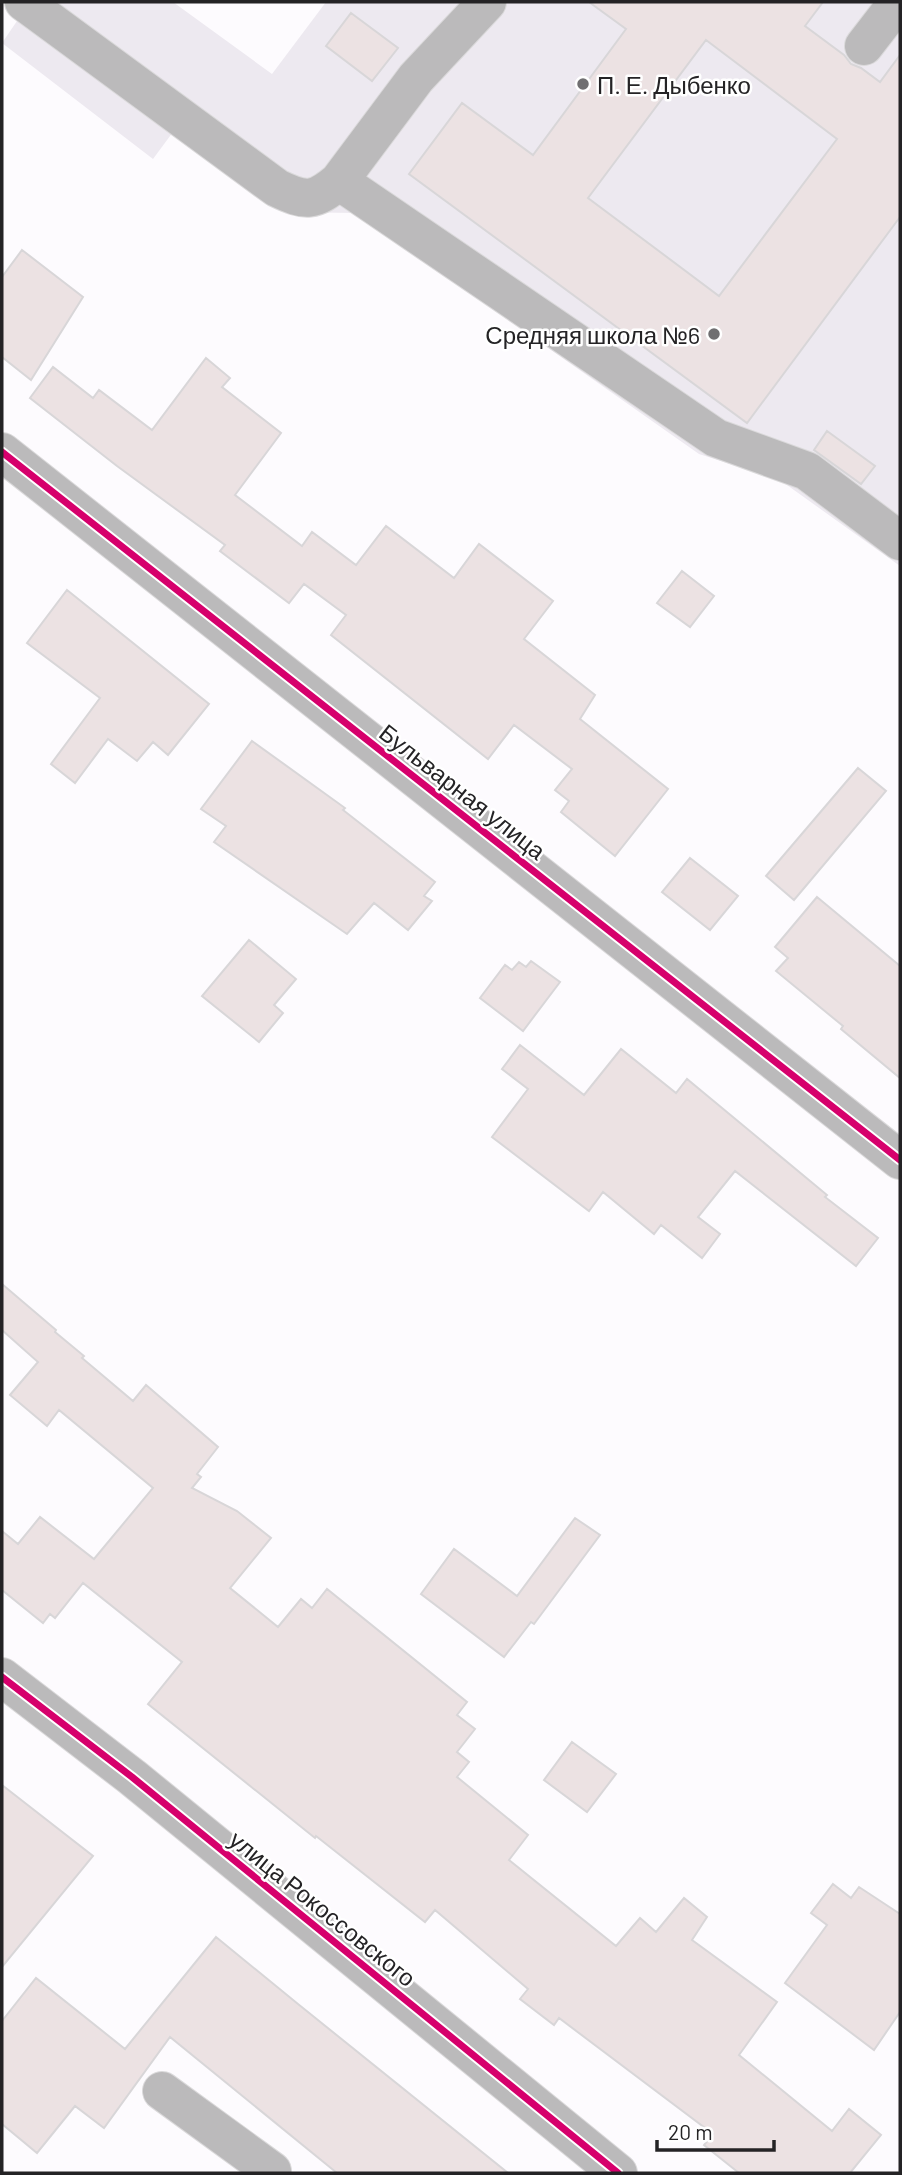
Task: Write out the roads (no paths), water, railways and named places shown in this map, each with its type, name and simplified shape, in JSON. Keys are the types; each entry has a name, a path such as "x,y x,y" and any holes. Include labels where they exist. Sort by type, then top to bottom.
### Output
{"street":[{"path":"24,2 276,188 295,197 310,199 324,194 339,181 416,78 487,2"},
{"path":"864,46 898,2"},
{"path":"339,181 716,438 807,471 900,541"},
{"name":"Бульварная улица","path":"2,452 900,1160"},
{"name":"улица Рокоссовского","path":"2,1677 132,1777 618,2173"},
{"path":"162,2091 272,2173"}],"place":[{"name":"П. Е. Дыбенко","path":"583,84"},
{"name":"Средняя школа №6","path":"714,334"}]}
